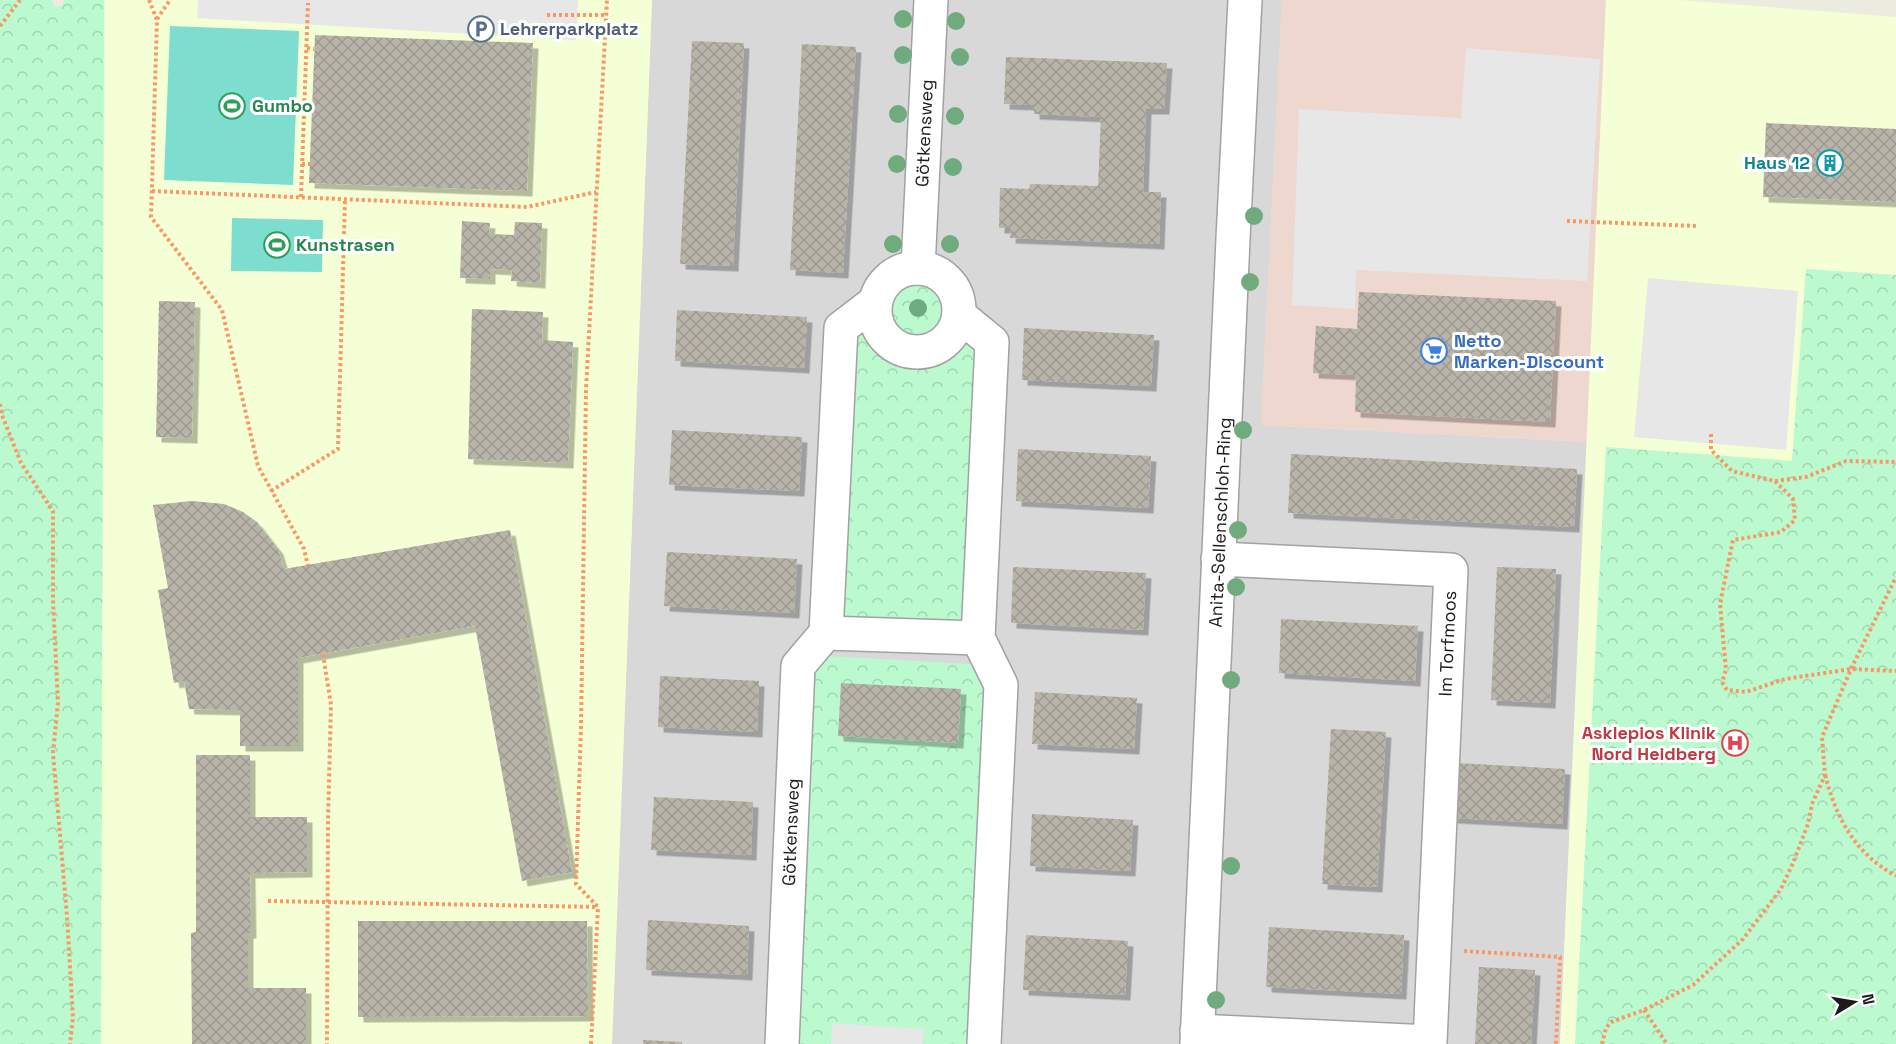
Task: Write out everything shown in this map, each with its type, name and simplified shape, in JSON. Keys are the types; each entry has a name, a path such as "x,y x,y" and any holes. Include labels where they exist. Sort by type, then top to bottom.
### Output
{"street":[{"name":"Götkensweg","path":"918,268 931,0"},
{"name":"Anita-Sellenschloh-Ring","path":"1197,1037 1245,0"},
{"path":"918,268 932,270 944,277 953,288 959,301 959,315 948,340 930,350 910,352 897,348 886,340 875,315 875,302 879,291 895,273 918,268"},
{"path":"875,302 841,328 826,633 978,638"},
{"path":"959,315 992,342 978,638 1001,685 984,1044"},
{"name":"Im Torfmoos","path":"1197,1037 1430,1042 1450,570 1218,559"},
{"name":"Götkensweg","path":"782,1044 798,666 826,633"}],"path":[{"path":"0,26 20,0"},
{"path":"149,0 157,20 151,217 222,310 258,466 304,549 308,566"},
{"path":"157,20 170,0"},
{"path":"591,1044 598,907 576,884 581,727 586,390 607,0"},
{"path":"301,197 308,3"},
{"path":"547,15 605,15"},
{"path":"307,48 314,49"},
{"path":"302,164 310,164"},
{"path":"152,191 527,207 596,192"},
{"path":"271,491 338,449 345,199"},
{"path":"1567,221 1697,226"},
{"path":"0,404 1,415 21,463 53,511 53,600 58,703 53,753 73,1018 70,1044"},
{"path":"1711,434 1711,450 1732,471 1775,481 1806,477 1846,461 1896,462"},
{"path":"1775,481 1793,499 1795,520 1781,532 1733,540 1720,604 1726,670 1722,682 1727,690 1746,692 1785,679 1851,669 1896,671"},
{"path":"1896,577 1851,669 1822,737 1825,775 1832,803 1858,846 1876,865 1896,876"},
{"path":"323,654 331,705 327,1044"},
{"path":"1602,1044 1605,1028 1611,1022 1644,1010 1693,985 1743,939 1781,889 1794,863 1808,824 1812,804 1825,775"},
{"path":"268,901 598,907"},
{"path":"1433,950 1560,957 1556,1044"},
{"path":"1644,1010 1667,1044"}],"shaded area":[{"path":"104,0 652,0 612,1044 101,1044"},
{"name":"Lehrerparkplatz","path":"198,0 578,0 576,40 197,18"},
{"path":"652,0 1282,0 1261,425 1588,442 1560,1044 612,1044"},
{"path":"1282,0 1606,0 1588,442 1261,425"},
{"name":"Asklepios Klinik Nord Heidberg","path":"1606,0 1679,0 1896,17 1896,1044 1560,1044"},
{"name":"Gumbo","path":"170,26 299,31 293,185 164,180"},
{"path":"1466,48 1600,59 1587,281 1356,270 1355,309 1292,305 1299,109 1461,118"},
{"name":"Kunstrasen","path":"232,218 323,220 322,272 231,271"},
{"path":"1648,278 1798,291 1786,450 1634,437"},
{"path":"832,1023 924,1029 923,1044 831,1044"}],"green space":[{"path":"0,0 51,0 55,7 62,5 64,0 104,0 101,1044 0,1044"},
{"name":"Asklepios Klinik Nord Heidberg","path":"1806,269 1896,275 1896,1044 1575,1044 1606,447 1792,461"},
{"path":"917,274 938,280 948,290 954,311 948,332 938,342 917,348 896,342 886,332 880,311 886,290 896,280"},
{"path":"870,315 886,344 893,350 910,356 927,355 943,348 952,340 963,322 978,342 968,631 839,625 852,334"},
{"path":"828,656 971,664 988,685 972,1044 796,1044 813,667"}],"building":[{"path":"315,35 533,43 527,191 309,183"},
{"path":"692,41 744,43 733,266 680,264"},
{"path":"802,44 856,47 843,273 790,270"},
{"path":"1006,57 1167,63 1164,109 1146,109 1143,192 1161,192 1159,244 1010,238 1011,228 999,228 1000,188 1029,189 1030,184 1098,186 1101,117 1034,114 1034,105 1004,104"},
{"name":"Haus 12","path":"1766,123 1896,129 1896,202 1763,197"},
{"path":"462,221 490,223 489,234 514,235 515,222 542,223 540,283 511,281 512,270 490,269 490,279 460,278"},
{"name":"Netto Marken-Discount","path":"1359,292 1556,301 1550,422 1355,412 1356,375 1313,373 1316,326 1357,329"},
{"path":"159,301 195,302 192,438 156,437"},
{"path":"472,309 543,312 542,340 573,342 568,463 468,459"},
{"path":"677,310 807,317 804,368 675,361"},
{"path":"1024,328 1154,335 1151,386 1022,380"},
{"path":"672,430 802,437 799,491 669,485"},
{"path":"1018,449 1151,456 1148,508 1016,501"},
{"path":"1291,454 1577,469 1574,527 1288,513"},
{"path":"192,501 224,504 243,512 257,522 278,549 284,569 510,530 572,872 522,881 475,626 298,658 298,746 240,746 240,710 189,709 184,681 174,683 158,590 168,588 153,505"},
{"path":"667,552 797,559 794,613 664,606"},
{"path":"1013,567 1146,573 1143,630 1011,623"},
{"path":"1497,567 1556,569 1550,703 1491,700"},
{"path":"1281,619 1418,626 1415,681 1279,673"},
{"path":"660,676 759,681 757,732 658,727"},
{"path":"841,683 961,689 958,743 838,736"},
{"path":"1035,692 1137,698 1134,749 1032,744"},
{"path":"1331,729 1386,732 1377,887 1322,884"},
{"path":"196,755 250,755 250,817 307,817 307,872 250,873 251,933 248,933 248,988 306,988 306,1044 192,1044 191,933 196,932"},
{"path":"1456,763 1565,769 1562,824 1452,818"},
{"path":"654,797 753,802 751,855 651,850"},
{"path":"1032,814 1133,820 1130,871 1030,866"},
{"path":"648,920 749,926 747,975 646,970"},
{"path":"358,921 587,921 588,1016 358,1017"},
{"path":"1269,927 1404,935 1401,994 1266,987"},
{"path":"1026,935 1128,941 1125,995 1023,990"},
{"path":"1479,967 1535,970 1531,1044 1475,1044"},
{"path":"643,1040 682,1042 682,1044 643,1044"}],"place":[{"name":"Lehrerparkplatz","path":"481,29"},
{"name":"Gumbo","path":"232,106"},
{"name":"Haus 12","path":"1830,163"},
{"name":"Kunstrasen","path":"277,245"},
{"name":"Netto Marken-Discount","path":"1434,351"},
{"name":"Asklepios Klinik Nord Heidberg","path":"1735,743"}]}
